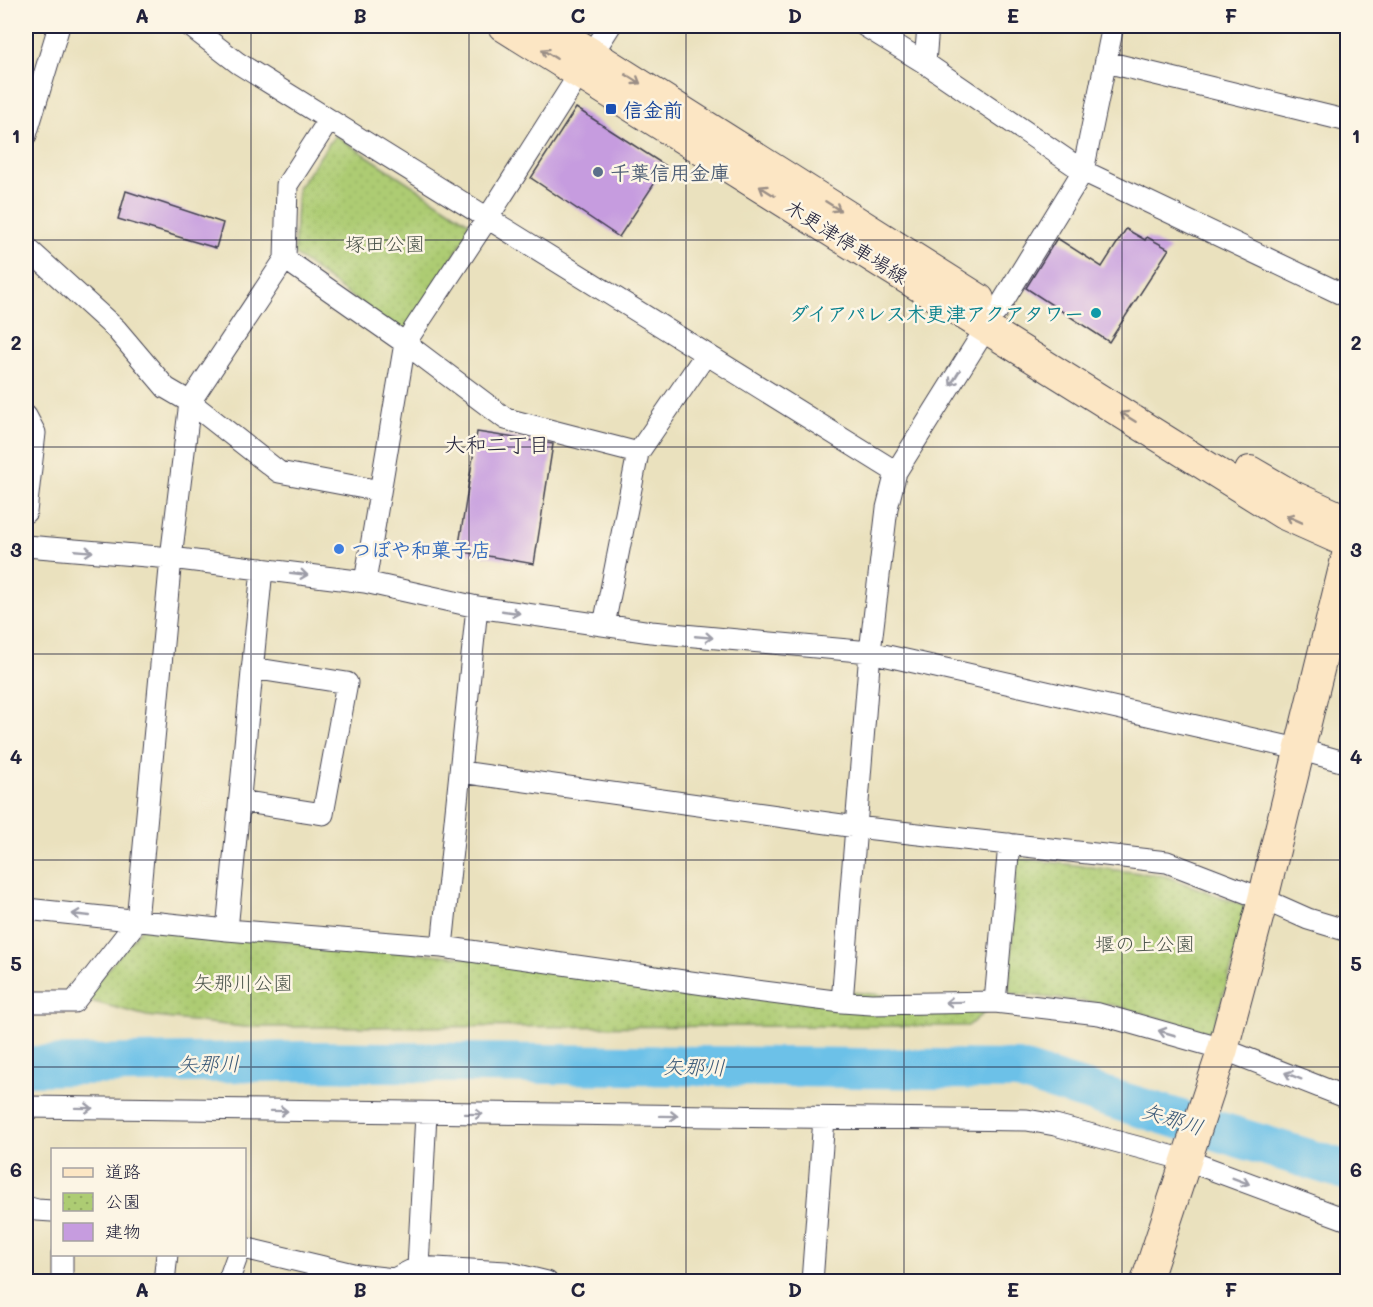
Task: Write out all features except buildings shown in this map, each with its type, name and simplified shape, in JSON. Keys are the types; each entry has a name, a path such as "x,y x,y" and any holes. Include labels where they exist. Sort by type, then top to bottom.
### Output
{"main road":[{"name":"木更津停車場線","path":"503,26 587,64 992,320 1283,514 1347,543"},
{"name":"木更津停車場線","path":"548,26 587,64"},
{"name":"木更津停車場線","path":"992,320 1293,496 1347,520"},
{"path":"1146,1281 1223,1049 1263,899 1347,551"}],"street":[{"path":"26,135 59,26"},
{"path":"193,26 238,63 896,472"},
{"path":"365,582 405,344 610,26"},
{"path":"865,26 925,63 1083,171 1347,297"},
{"path":"925,63 928,26"},
{"path":"842,1002 870,652 887,508 896,472 1083,171 1113,26"},
{"path":"1106,62 1347,121"},
{"path":"26,1002 74,1002 137,921 171,558 190,402 285,259 287,185 329,120"},
{"path":"26,247 116,329 166,388 190,402 279,472 380,491"},
{"path":"285,259 506,419 638,453"},
{"path":"604,625 638,453 706,354"},
{"path":"26,416 35,433 26,512"},
{"path":"26,546 171,558 365,582 477,607 651,632 870,652 1298,749 1347,763"},
{"path":"227,930 262,569"},
{"path":"442,947 477,607"},
{"path":"240,801 323,814 347,683 252,668"},
{"path":"461,772 856,827 1167,862 1308,919 1347,931"},
{"path":"995,1002 1009,844"},
{"path":"26,909 227,930 442,947 842,1002 871,1004 995,1002 1100,1014 1223,1049 1347,1098"},
{"path":"26,1107 426,1114 1027,1120 1055,1125 1186,1160 1347,1220"},
{"path":"418,1267 426,1114"},
{"path":"813,1281 824,1118"},
{"path":"26,1207 51,1211"},
{"path":"246,1248 357,1275 394,1279 418,1267 506,1272 546,1281"},
{"path":"62,1256 62,1281"},
{"path":"164,1281 167,1256"},
{"path":"228,1281 237,1256"}],"green space":[{"name":"塚田公園","path":"335,135 473,225 404,336 294,254 298,188"},
{"name":"堰の上公園","path":"1017,858 1165,876 1250,908 1212,1033 1113,1005 1009,993"},
{"name":"矢那川公園","path":"142,928 993,1005 968,1026 244,1027 147,1016 83,999"}],"waterway":[{"name":"矢那川","path":"26,1066 306,1061 1018,1070 1348,1171"}],"place":[{"name":"信金前","path":"611,109"},
{"name":"千葉信用金庫","path":"598,172"},
{"name":"ダイアパレス木更津アクアタワー","path":"1096,313"},
{"name":"つぼや和菓子店","path":"339,549"}],"district":[{"name":"大和二丁目","path":"497,443"}]}
